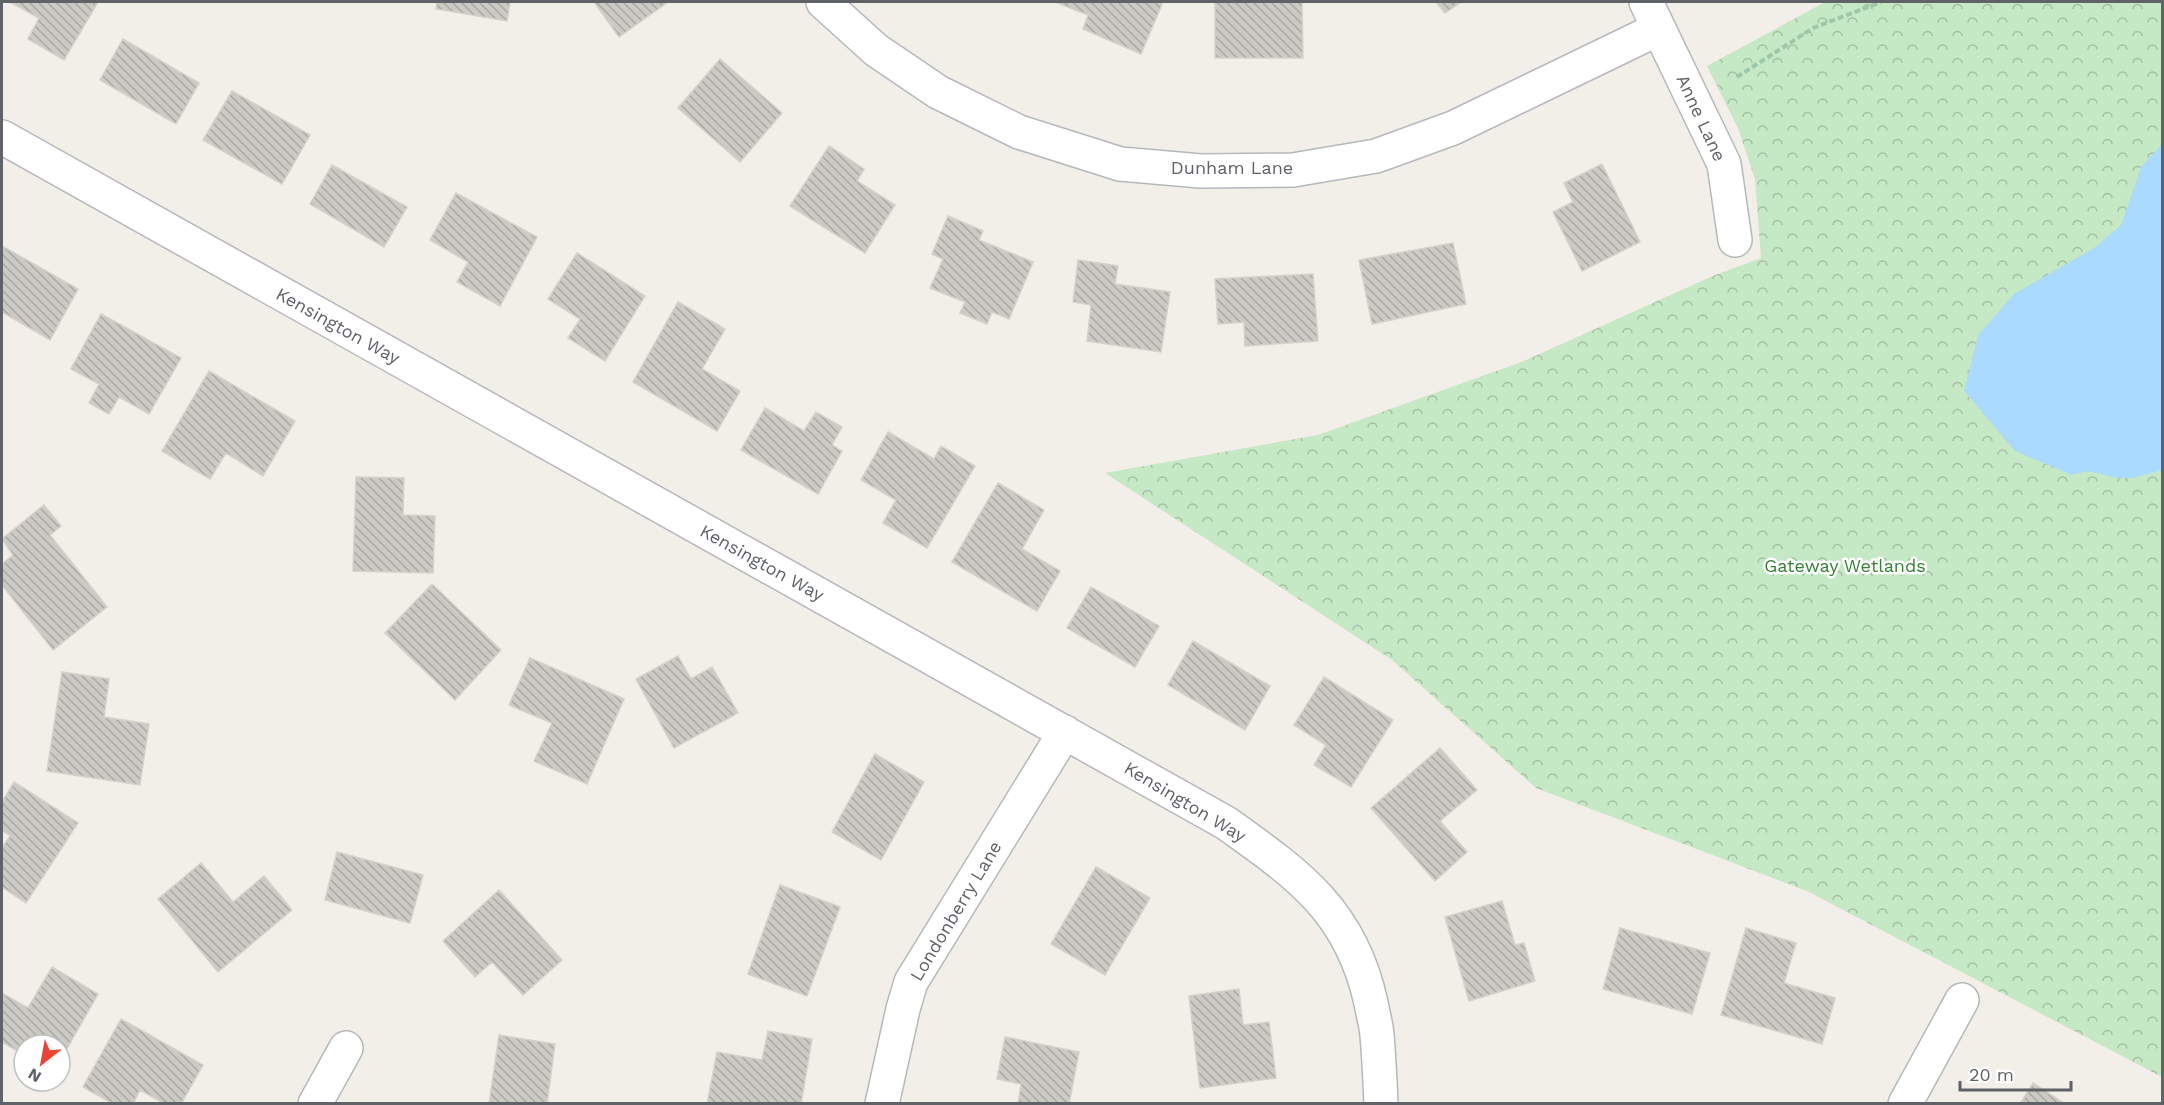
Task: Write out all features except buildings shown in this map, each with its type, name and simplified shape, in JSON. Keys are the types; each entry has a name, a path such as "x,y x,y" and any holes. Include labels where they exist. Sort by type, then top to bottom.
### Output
{"street":[{"name":"Dunham Lane","path":"823,2 876,50 929,86 1019,132 1120,164 1201,171 1293,170 1376,156 1453,128 1652,15"},
{"name":"Anne Lane","path":"1652,15 1724,164 1735,240"},
{"name":"Kensington Way","path":"2,137 1226,823 1275,858 1312,890 1344,932 1355,951 1377,1033 1381,1104"},
{"name":"Londonberry Lane","path":"882,1104 903,1009 912,982 1065,732"},
{"path":"1905,1104 1962,1000"},
{"path":"315,1104 346,1048"}],"path":[{"path":"1737,77 1813,28 1881,2"}],"green space":[{"name":"Gateway Wetlands","path":"1825,2 2162,2 2162,1077 1807,891 1536,788 1392,660 1105,473 1318,435 1524,361 1715,275 1761,258 1755,179 1738,128 1707,66"}],"water":[{"path":"2162,144 2162,470 2133,478 2118,478 2088,471 2071,475 2015,451 1964,391 1978,335 2014,294 2094,248 2121,225 2141,167"}]}
